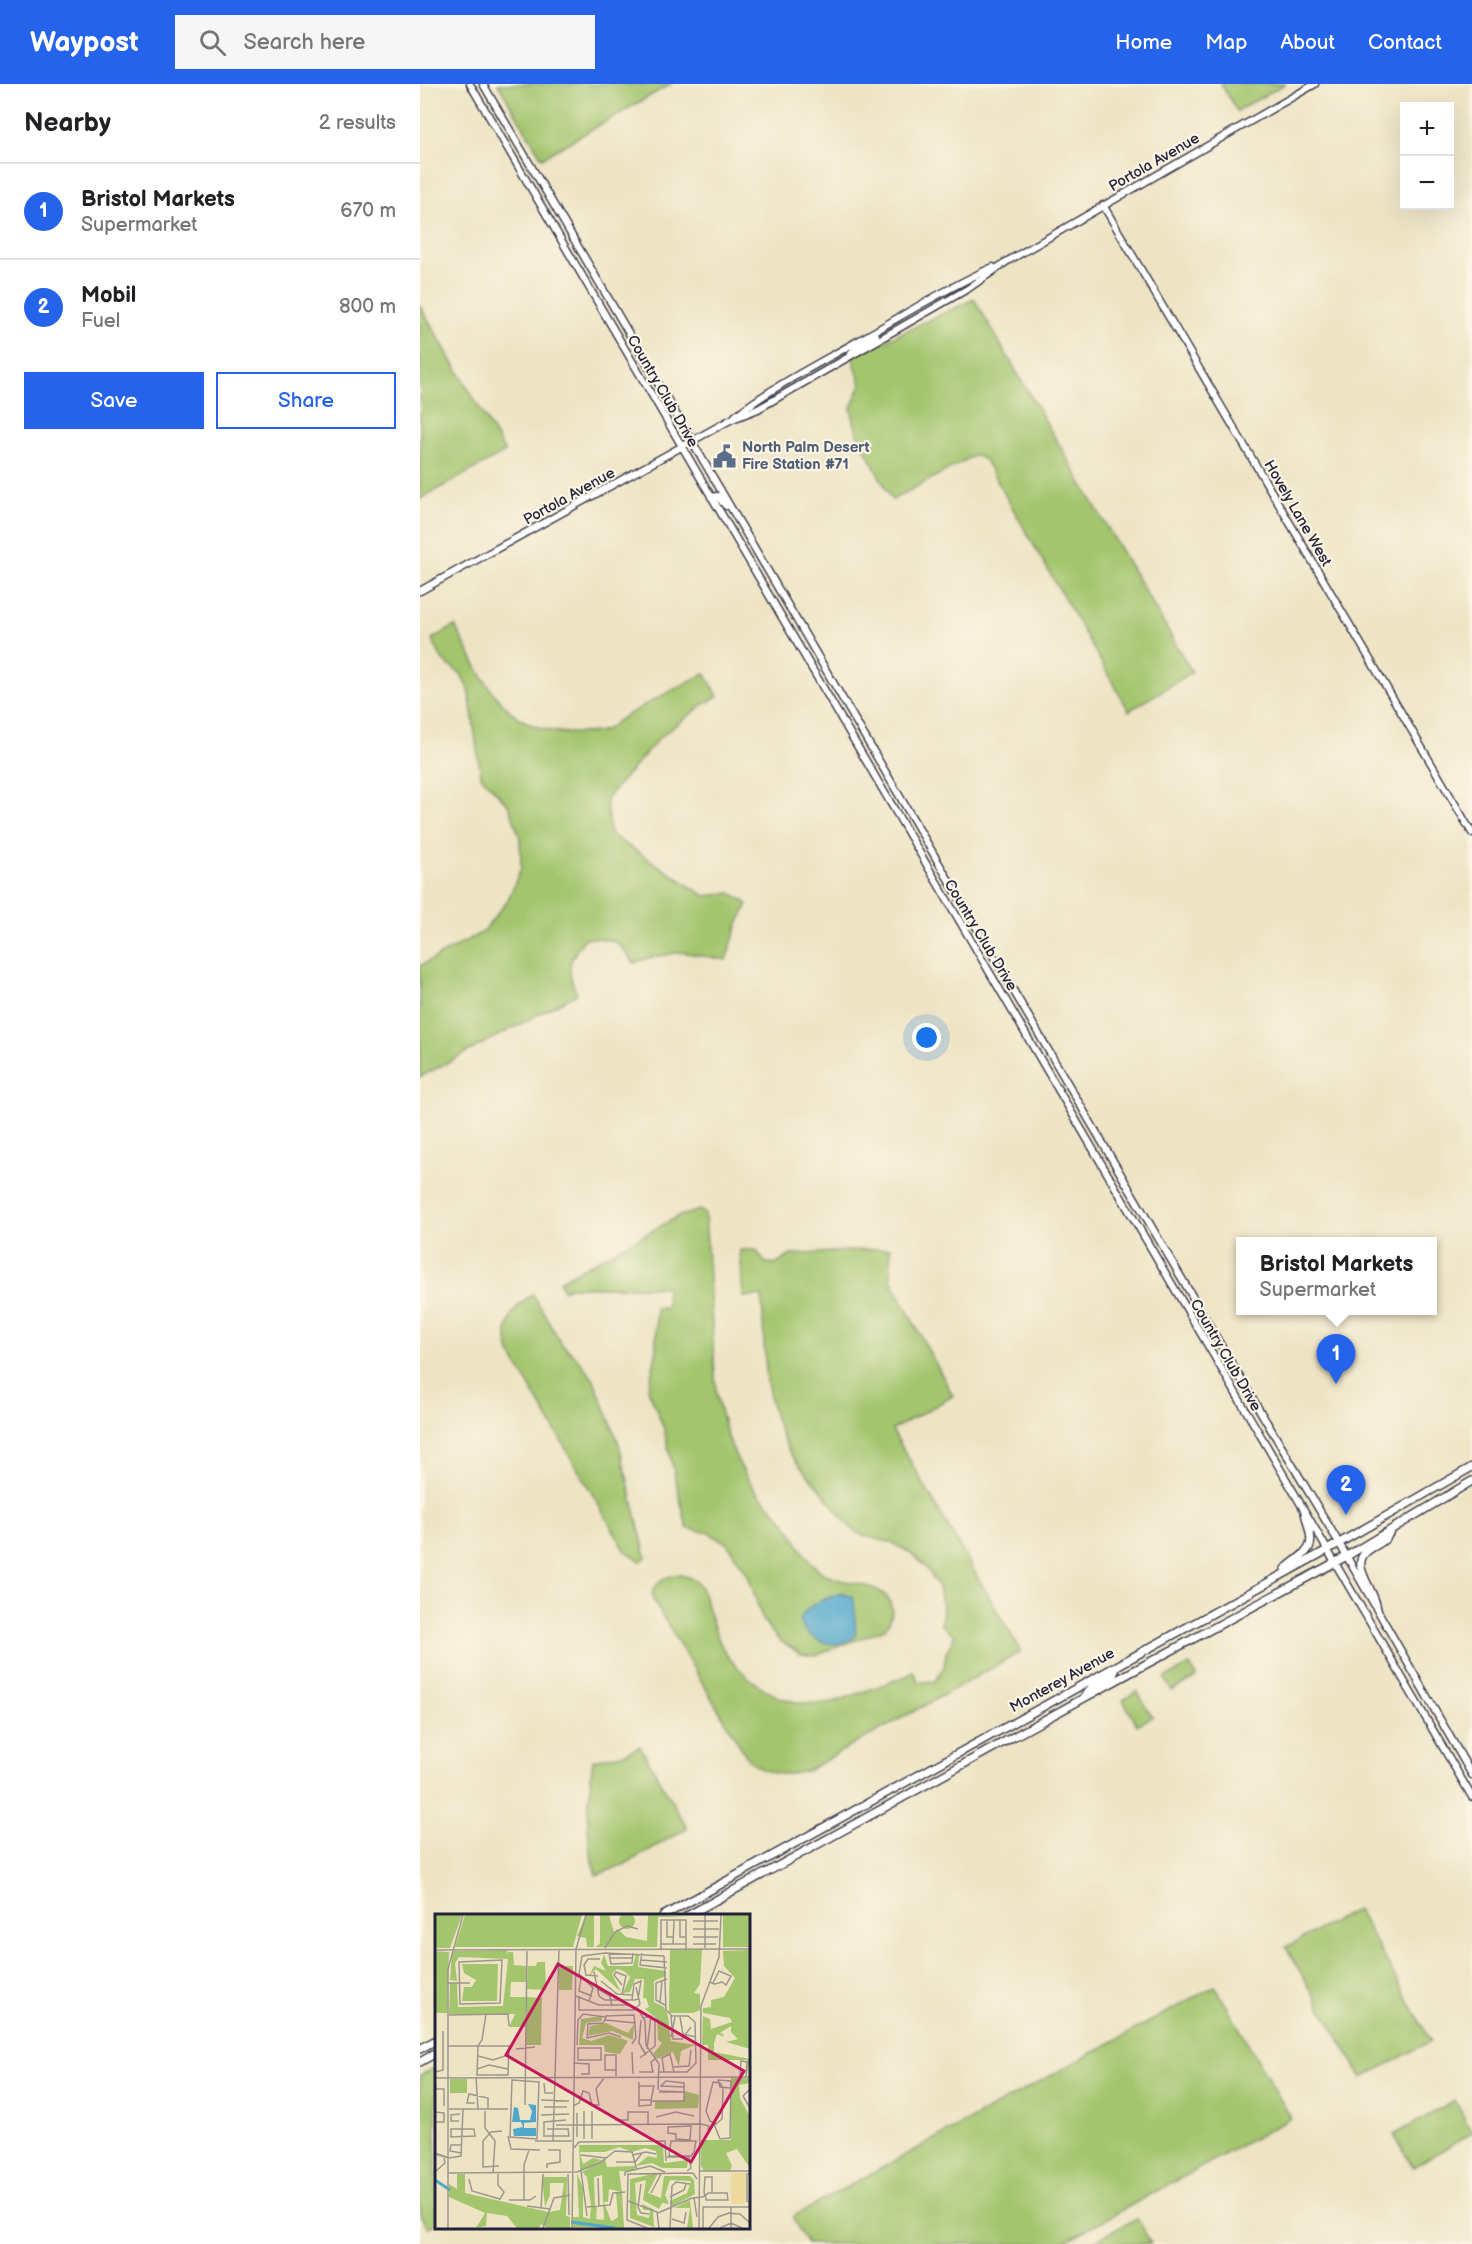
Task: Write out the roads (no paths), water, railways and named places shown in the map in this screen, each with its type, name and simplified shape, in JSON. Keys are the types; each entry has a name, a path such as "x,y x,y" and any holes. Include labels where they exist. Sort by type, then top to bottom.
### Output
{"main road":[{"name":"Country Club Drive","path":"470,84 1472,1797"},
{"name":"Country Club Drive","path":"483,84 1229,1360 1347,1556 1472,1775"},
{"name":"Portola Avenue","path":"420,591 692,442 730,420 753,402 964,280 1006,261 1315,84"},
{"path":"484,108 494,102"},
{"name":"Hovely Lane West","path":"1103,205 1472,834"},
{"name":"Portola Avenue","path":"730,420 758,409 969,288 1006,261"},
{"path":"852,355 855,348 880,333 884,326"},
{"path":"711,497 717,496 735,516"},
{"name":"Monterey Avenue","path":"667,1914 1270,1582 1472,1467"},
{"name":"Monterey Avenue","path":"691,1914 1081,1699 1347,1556 1472,1481"},
{"path":"1270,1582 1307,1553 1312,1537 1305,1513"},
{"path":"1377,1609 1376,1598 1360,1570 1361,1559 1365,1552 1387,1539 1390,1530"},
{"path":"1081,1699 1092,1687 1113,1675 1116,1665"},
{"path":"767,1872 774,1858 801,1839"},
{"path":"420,2049 435,2041"},
{"path":"420,2062 435,2054"}],"water":[{"path":"842,1593 853,1597 855,1636 848,1641 832,1644 816,1639 804,1628 800,1620 803,1614 823,1600"}],"place":[{"name":"North Palm Desert Fire Station #71","path":"724,456"},
{"name":"Bristol Markets","path":"1336,1384"},
{"name":"Mobil","path":"1346,1515"}]}
